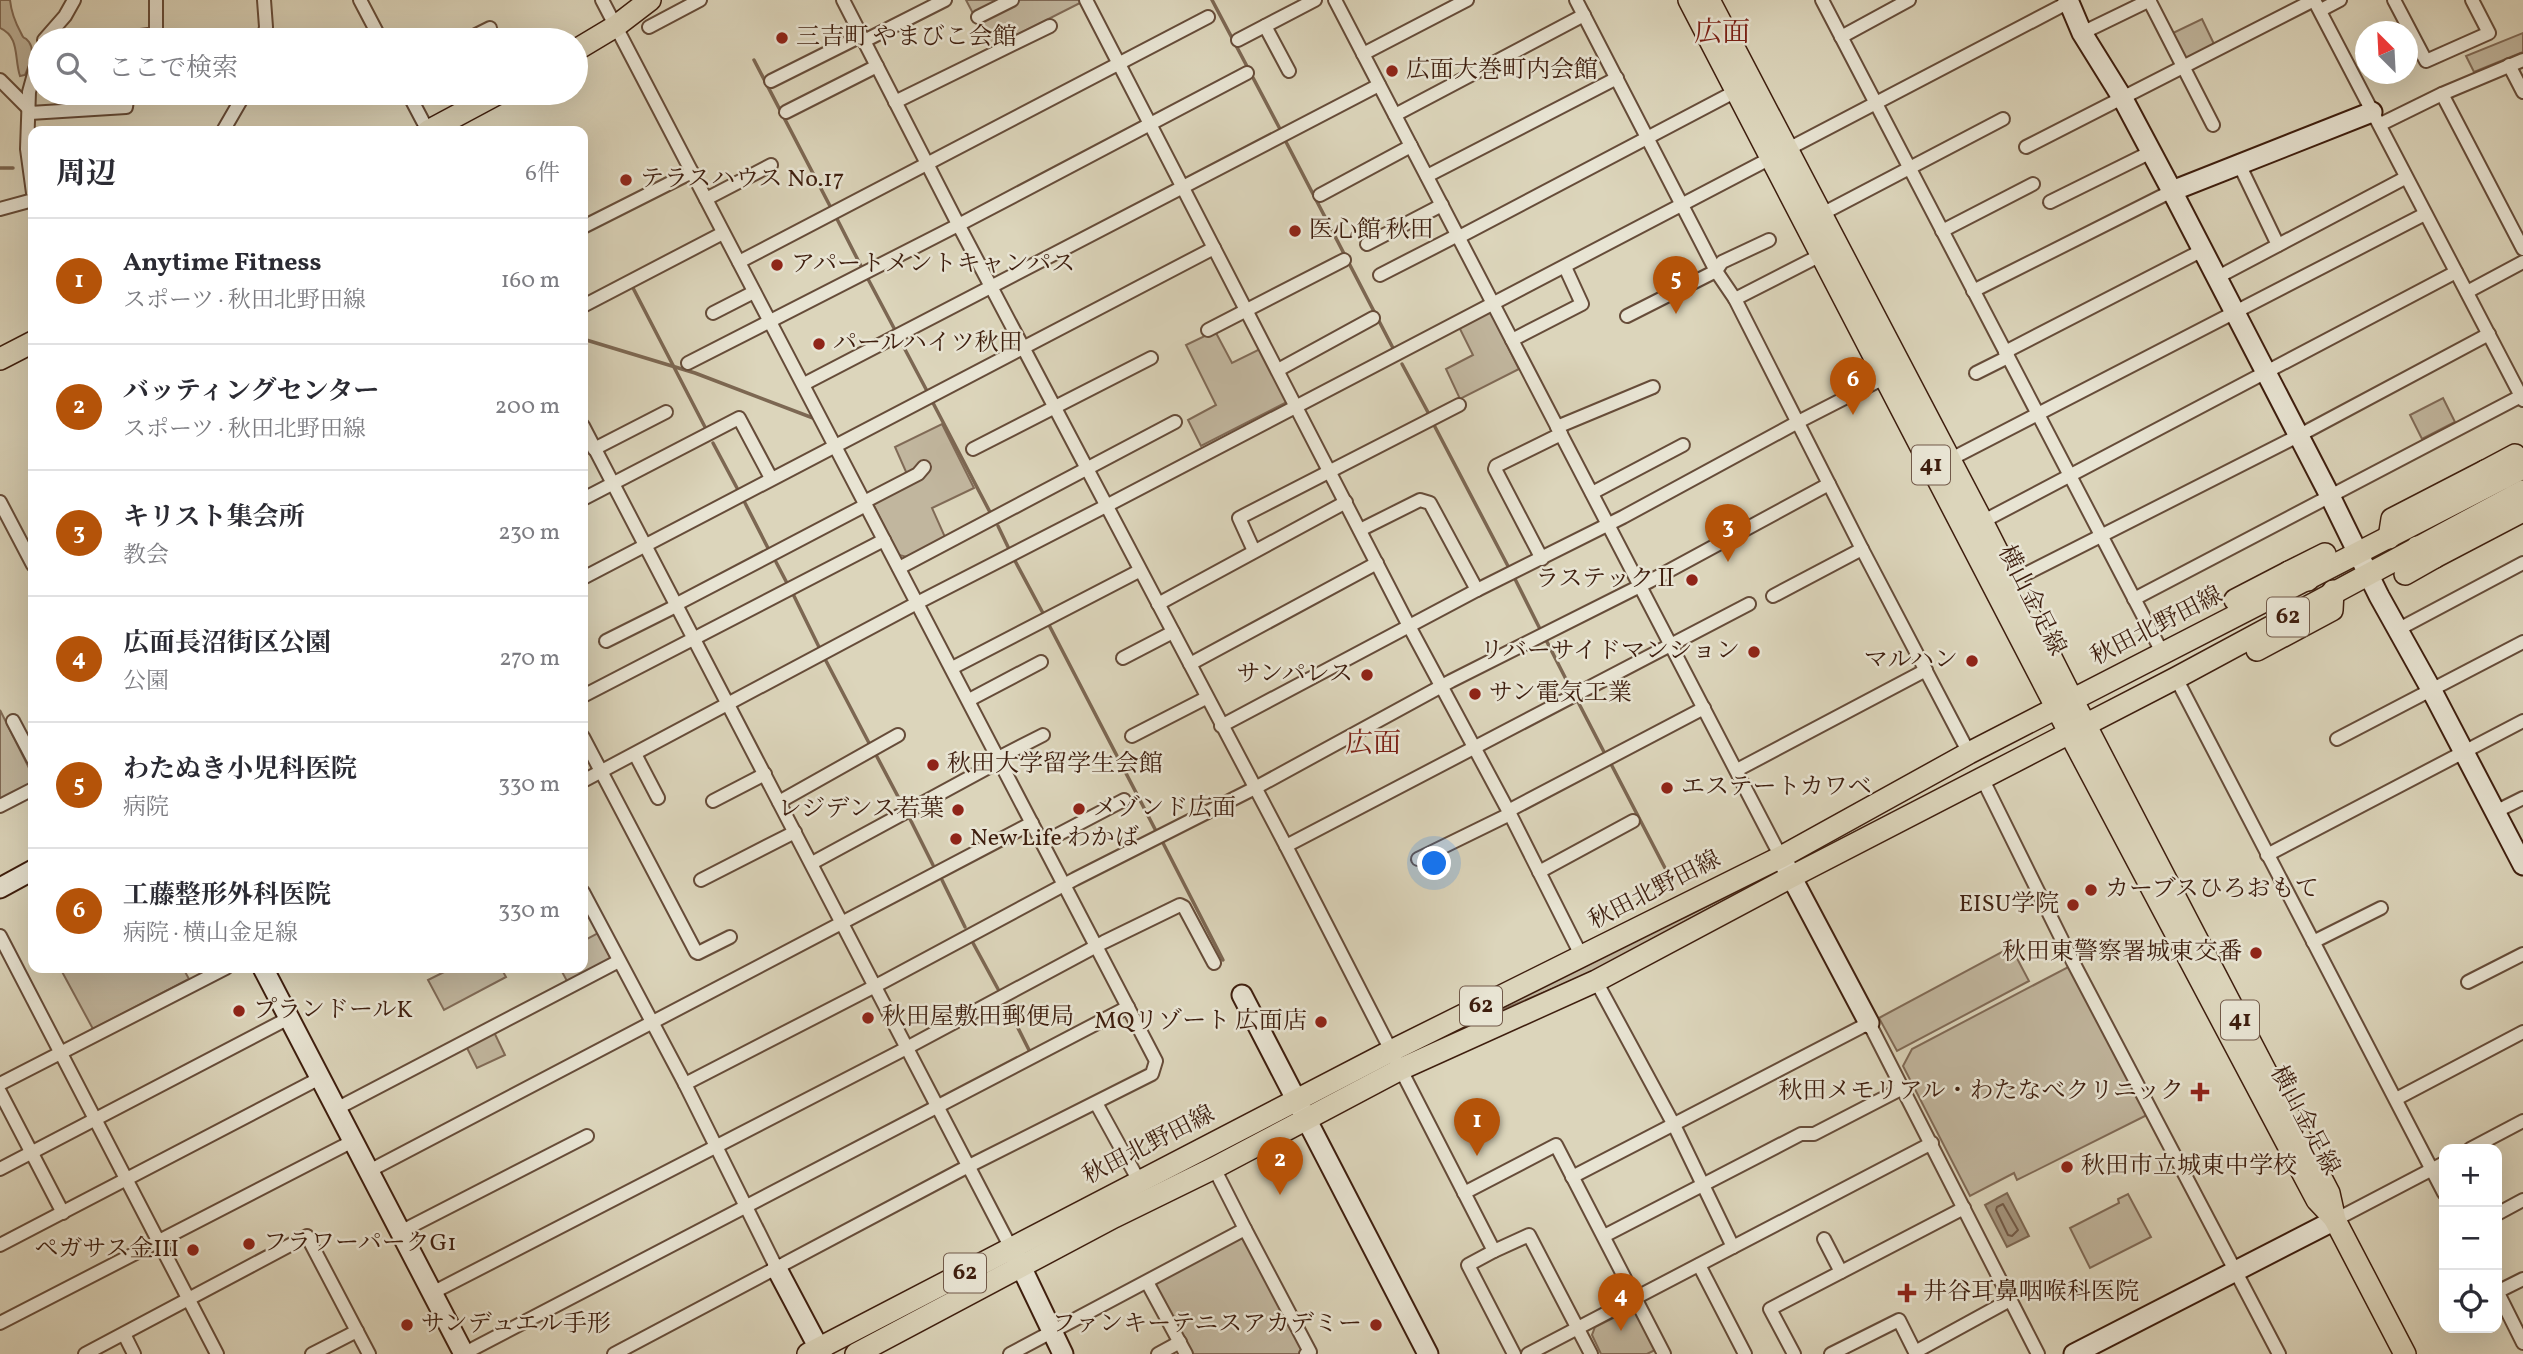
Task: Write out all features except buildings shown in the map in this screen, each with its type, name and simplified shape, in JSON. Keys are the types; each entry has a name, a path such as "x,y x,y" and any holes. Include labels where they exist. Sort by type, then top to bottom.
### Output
{"main road":[{"path":"588,43 650,0"},
{"name":"横山金足線","path":"1689,0 1744,87 1830,251 1949,460 1974,526"},
{"name":"横山金足線","path":"1709,0 1744,87"},
{"path":"437,126 477,105"},
{"name":"横山金足線","path":"1830,251 1886,377 1974,526 2208,978 2316,1200 2335,1220 2405,1354"},
{"path":"0,359 28,345"},
{"name":"秋田北野田線","path":"856,1354 1139,1181 1296,1100 1596,981 2176,678 2333,591 2389,538 2519,461"},
{"name":"秋田北野田線","path":"816,1352 1016,1257 1114,1217 1306,1120 1396,1060 1581,957 1781,857 1969,753 2193,638 2298,576 2426,552 2523,491"},
{"path":"2405,573 2426,552 2523,511"},
{"path":"2298,576 2325,554"}],"street":[{"path":"54,28 74,0"},
{"path":"156,0 156,28"},
{"path":"264,0 266,28"},
{"path":"360,0 375,28"},
{"path":"602,0 1156,1061 1152,1074 968,1167 614,1354"},
{"path":"649,27 700,0"},
{"path":"771,81 945,0"},
{"path":"978,17 1012,0"},
{"path":"1087,0 1581,957"},
{"path":"1237,40 1315,0"},
{"path":"1335,0 1932,1143 2038,1354"},
{"path":"1363,54 1467,0"},
{"path":"1576,0 1716,271 1735,299 1969,753"},
{"path":"1822,0 2162,654"},
{"path":"1841,37 1909,0"},
{"path":"2082,33 2149,0 2213,125"},
{"path":"2025,147 2317,3 2340,0"},
{"path":"2394,0 2426,61 2488,33 2472,0"},
{"path":"847,1 958,225 1286,846 1494,1251"},
{"path":"588,778 917,603 1565,267 2069,1 2082,33 2123,99 2172,191 2330,496 2362,564 2523,865"},
{"path":"2134,599 2522,398 2317,3"},
{"path":"1395,115 1584,15"},
{"path":"738,262 1208,17"},
{"path":"895,102 1050,26"},
{"path":"1265,26 1289,71"},
{"path":"1973,291 2172,191 2239,164 2442,94 2523,60"},
{"path":"2509,65 2523,92"},
{"path":"786,112 877,66"},
{"path":"688,363 1247,73"},
{"path":"1427,176 1616,78"},
{"path":"0,80 30,111 126,105"},
{"path":"804,384 1379,85"},
{"path":"1380,275 1744,87"},
{"path":"2442,94 2523,249"},
{"path":"29,126 30,105"},
{"path":"226,126 238,105"},
{"path":"414,105 425,126"},
{"path":"1813,219 2003,119"},
{"path":"28,136 28,156"},
{"path":"1320,195 1411,146"},
{"path":"2050,202 2151,152"},
{"path":"706,199 771,164"},
{"path":"2239,164 2278,245"},
{"path":"588,224 692,172"},
{"path":"2216,278 2406,178"},
{"path":"1942,231 2033,184"},
{"path":"0,209 28,201"},
{"path":"1367,244 1442,205"},
{"path":"1949,460 2425,214"},
{"path":"588,303 723,233"},
{"path":"1627,316 1716,271 1722,262 1769,240"},
{"path":"588,575 1214,248"},
{"path":"1735,299 1830,251"},
{"path":"1976,373 2006,354 2202,251"},
{"path":"1208,330 1344,260"},
{"path":"2467,292 2523,262"},
{"path":"1513,340 1582,304 1565,267"},
{"path":"1974,526 2456,272"},
{"path":"713,313 754,292"},
{"path":"1278,370 1373,318"},
{"path":"2004,585 2298,436 2489,334"},
{"path":"973,449 1151,358"},
{"path":"1222,726 1886,377"},
{"path":"1542,559 1495,469 1496,466 1559,430 1653,387"},
{"path":"1254,551 1239,518 1459,405"},
{"path":"594,449 666,412"},
{"path":"588,496 739,418 771,478"},
{"path":"899,568 1175,422"},
{"path":"588,436 908,1047 1063,1354"},
{"path":"1592,493 1683,445"},
{"path":"606,641 865,504 918,474 925,467"},
{"path":"685,1084 1255,788 1442,686 1640,586 1829,484"},
{"path":"1360,530 1420,500 1430,503 1477,590"},
{"path":"0,502 28,553"},
{"path":"1158,604 1346,502"},
{"path":"588,693 884,540"},
{"path":"1773,596 1862,549"},
{"path":"1190,664 1377,563"},
{"path":"2397,630 2523,563"},
{"path":"952,668 1139,571"},
{"path":"1286,846 1749,604"},
{"path":"1123,658 1174,632"},
{"path":"2337,739 2523,642"},
{"path":"969,700 1041,662"},
{"path":"1737,770 1926,670"},
{"path":"2176,678 2439,1183"},
{"path":"1132,736 1206,698"},
{"path":"1418,859 1704,708"},
{"path":"2267,855 2523,720"},
{"path":"13,721 28,750"},
{"path":"779,802 898,735"},
{"path":"811,863 1043,735"},
{"path":"588,746 696,953 730,937"},
{"path":"635,754 658,798"},
{"path":"712,801 765,774"},
{"path":"1982,778 2073,962 2279,1354"},
{"path":"0,806 28,792"},
{"path":"2495,812 2523,798"},
{"path":"1042,842 1124,800"},
{"path":"1539,872 1633,821"},
{"path":"369,1171 1032,823"},
{"path":"701,880 795,832"},
{"path":"0,888 28,873"},
{"path":"432,1293 1180,905 1184,906 1214,964"},
{"path":"588,906 685,1084 747,1206 816,1352"},
{"path":"2313,942 2381,908"},
{"path":"0,936 6,960 61,1052 216,1354"},
{"path":"2468,982 2523,954"},
{"path":"337,1109 619,961"},
{"path":"0,1084 216,973"},
{"path":"266,973 464,1354 1128,1007"},
{"path":"1596,981 1674,1125 1734,1247"},
{"path":"1242,995 1428,1354"},
{"path":"0,1169 289,1018"},
{"path":"1572,1177 1869,1023"},
{"path":"2396,1099 2523,1032"},
{"path":"0,1245 320,1078"},
{"path":"1604,1236 1801,1134 1814,1134 1903,1088"},
{"path":"0,1092 63,1213"},
{"path":"1096,1102 1139,1181"},
{"path":"2479,1144 2523,1121"},
{"path":"400,1232 587,1136"},
{"path":"0,1323 353,1140"},
{"path":"1528,1354 1932,1143"},
{"path":"1464,1193 1556,1145 1664,1354"},
{"path":"2074,1354 2439,1166"},
{"path":"1214,1168 1309,1353"},
{"path":"2502,1211 2523,1200"},
{"path":"1794,1354 1770,1309 1964,1208"},
{"path":"1010,1354 1245,1229"},
{"path":"1514,1354 1468,1265 1530,1234 1591,1354"},
{"path":"85,1354 307,1236 369,1354"},
{"path":"1824,1239 1841,1272"},
{"path":"1699,1265 1745,1354"},
{"path":"2502,1290 2523,1279"},
{"path":"1147,1282 1183,1348 1158,1354"},
{"path":"1831,1354 1899,1320 1915,1352 2010,1300"},
{"path":"2502,1302 2523,1343"},
{"path":"313,1354 357,1331"},
{"path":"124,1334 134,1354"}],"shaded area":[{"path":"0,0 10,0 17,25 28,42 28,66 25,75 20,76 14,42 0,28"},
{"path":"966,0 1081,0 1082,2 991,48"},
{"path":"2202,19 2215,46 2186,60 2173,33"},
{"path":"2523,33 2523,52 2474,72 2466,56"},
{"path":"1489,309 1519,369 1460,399 1446,369 1473,355 1458,325"},
{"path":"1215,331 1232,363 1260,349 1287,402 1201,446 1188,420 1216,405 1186,345"},
{"path":"2443,398 2455,422 2422,439 2410,415"},
{"path":"942,424 974,488 932,508 945,537 907,557 899,555 872,502 907,474 895,447"},
{"path":"0,710 28,766 28,785 0,800"},
{"path":"1759,880 1761,882 1601,968 1453,1031 1652,929 1685,917"},
{"path":"598,933 612,960 588,973 588,938"},
{"path":"2011,947 2029,981 1897,1051 1879,1018"},
{"path":"2072,965 2149,1114 2017,1180 2014,1173 1970,1196 1903,1066 1912,1049"},
{"path":"63,973 186,973 189,979 93,1029"},
{"path":"442,973 504,973 506,977 444,1010 428,980"},
{"path":"563,973 587,973 568,983"},
{"path":"493,1030 505,1055 477,1068 465,1044"},
{"path":"2128,1194 2151,1237 2090,1268 2070,1228 2119,1203 2118,1199"},
{"path":"1246,1233 1306,1354 1187,1354 1151,1284"},
{"path":"1629,1310 1640,1314 1657,1349 1647,1354 1601,1354 1592,1335 1595,1327"}],"water":[{"path":"2007,1193 2029,1236 2007,1247 1985,1205"}],"waterway":[{"path":"1212,0 1280,129"},
{"path":"754,60 830,206"},
{"path":"1285,140 1393,348"},
{"path":"0,168 13,168"},
{"path":"836,217 862,268"},
{"path":"868,279 895,330"},
{"path":"632,286 706,429"},
{"path":"900,340 927,391"},
{"path":"588,341 695,373 813,418"},
{"path":"1402,364 1430,416"},
{"path":"932,401 992,516"},
{"path":"1434,425 1509,568"},
{"path":"713,443 737,488"},
{"path":"745,503 769,550"},
{"path":"998,526 1009,549"},
{"path":"1014,559 1044,615"},
{"path":"776,562 788,585"},
{"path":"1515,579 1541,631"},
{"path":"793,594 819,647"},
{"path":"1049,625 1156,831"},
{"path":"1546,640 1572,691"},
{"path":"825,659 869,743"},
{"path":"1576,698 1604,752"},
{"path":"875,753 903,806"},
{"path":"1611,764 1665,868"},
{"path":"910,819 933,865"},
{"path":"1162,841 1223,960"},
{"path":"942,880 965,927"},
{"path":"973,943 998,989"},
{"path":"1006,1004 1030,1052"}],"place":[{"name":"三吉町 やまびこ会館","path":"782,38"},
{"name":"広面大巻町内会館","path":"1392,71"},
{"name":"テラスハウス No.17","path":"626,180"},
{"name":"医心館 秋田","path":"1295,231"},
{"name":"アパートメントキャンパス","path":"777,265"},
{"name":"わたぬき小児科医院","path":"1676,314"},
{"name":"パールハイツ秋田","path":"819,344"},
{"name":"工藤整形外科医院","path":"1853,415"},
{"name":"キリスト集会所","path":"1728,562"},
{"name":"ラステックⅡ","path":"1692,580"},
{"name":"リバーサイドマンション","path":"1754,652"},
{"name":"マルハン","path":"1972,661"},
{"name":"サンパレス","path":"1367,675"},
{"name":"サン電気工業","path":"1475,694"},
{"name":"秋田大学留学生会館","path":"933,765"},
{"name":"エステートカワベ","path":"1667,788"},
{"name":"メゾンド広面","path":"1079,809"},
{"name":"レジデンス若葉","path":"958,810"},
{"name":"New Life わかば","path":"956,839"},
{"name":"カーブスひろおもて","path":"2091,890"},
{"name":"EISU学院","path":"2073,905"},
{"name":"秋田東警察署城東交番","path":"2256,953"},
{"name":"プランドールK","path":"239,1011"},
{"name":"秋田屋敷田郵便局","path":"868,1018"},
{"name":"MQリゾート 広面店","path":"1321,1022"},
{"name":"秋田メモリアル・わたなべクリニック","path":"2200,1092"},
{"name":"Anytime Fitness","path":"1477,1156"},
{"name":"秋田市立城東中学校","path":"2067,1167"},
{"name":"バッティングセンター","path":"1280,1195"},
{"name":"フラワーパークG1","path":"249,1244"},
{"name":"ペガサス金III","path":"193,1250"},
{"name":"井谷耳鼻咽喉科医院","path":"1907,1293"},
{"name":"サンデュエル手形","path":"407,1325"},
{"name":"ファンキーテニスアカデミー","path":"1376,1325"},
{"name":"広面長沼街区公園","path":"1621,1331"}],"district":[{"name":"広面","path":"1722,33"},
{"name":"広面","path":"1373,744"}]}
